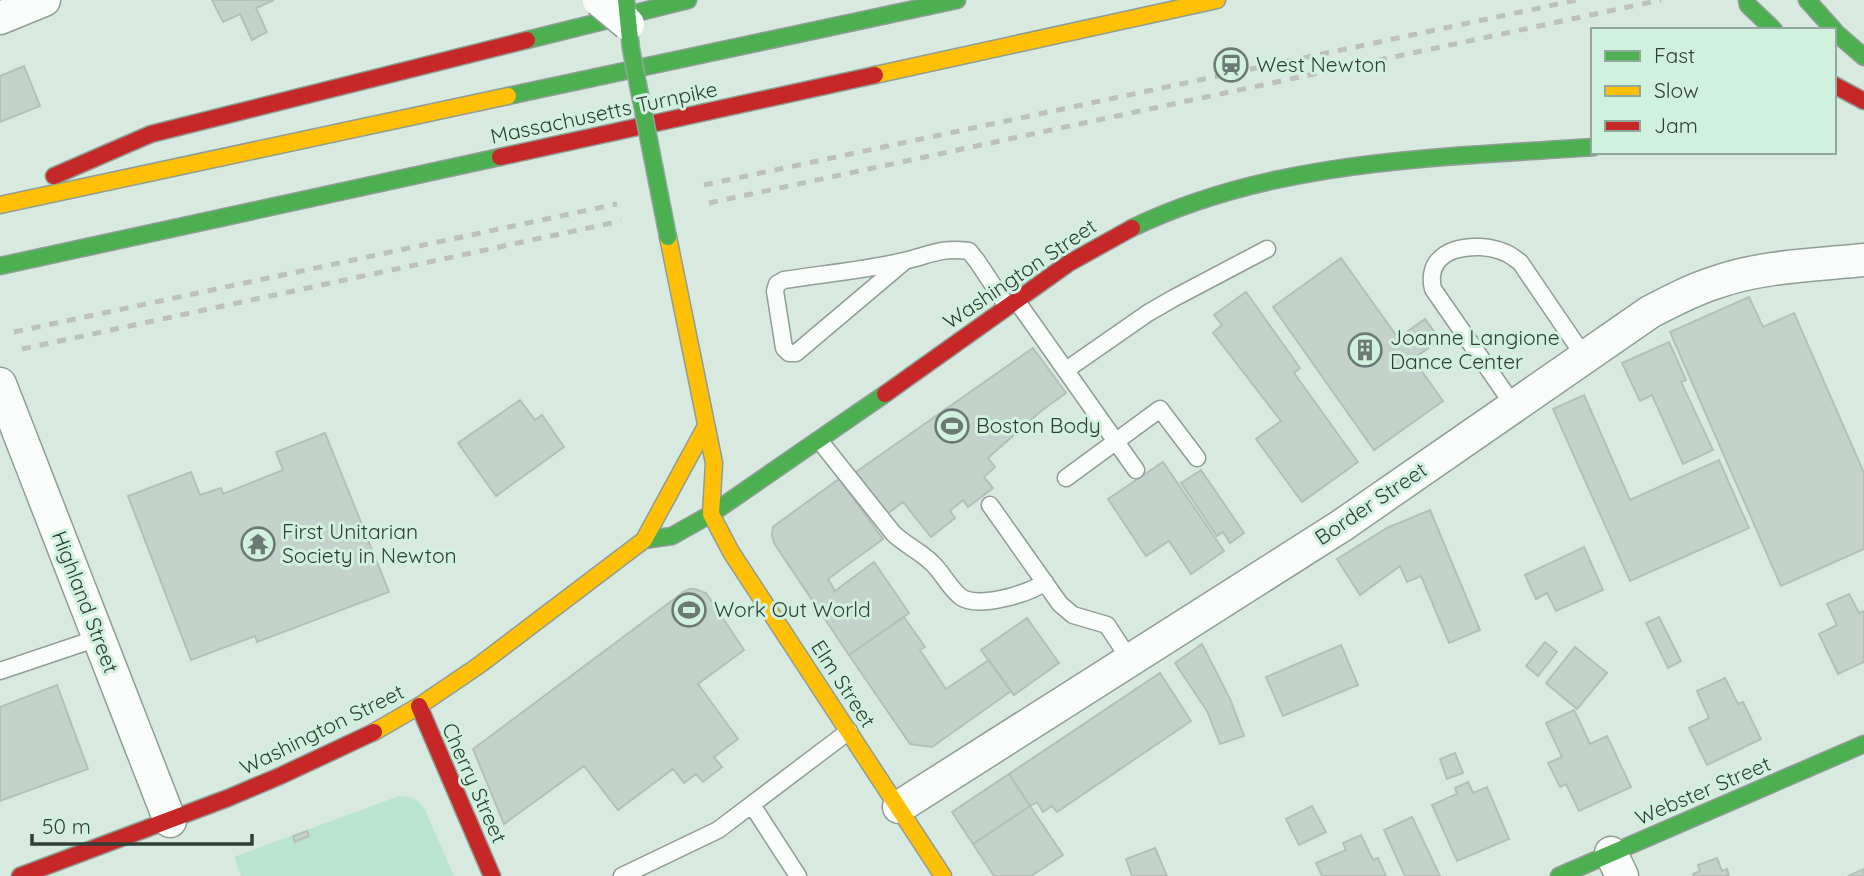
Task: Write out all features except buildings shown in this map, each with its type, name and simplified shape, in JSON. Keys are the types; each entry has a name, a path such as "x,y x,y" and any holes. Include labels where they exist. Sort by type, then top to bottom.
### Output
{"main road":[{"path":"0,198 152,134 688,0"},
{"name":"Massachusetts Turnpike","path":"0,205 957,0"},
{"name":"Massachusetts Turnpike","path":"0,266 1217,0"},
{"path":"1736,21 1747,2 1782,28"},
{"path":"1801,3 1832,28"},
{"path":"627,12 633,61 712,451 715,474 711,514"},
{"path":"1836,32 1864,57"},
{"path":"1836,86 1864,101"},
{"name":"Washington Street","path":"644,540 672,536 711,514 1069,263 1115,236 1162,214 1239,189 1371,164 1591,147"},
{"name":"Washington Street","path":"20,876 228,798 368,735 419,706 478,666 644,540 676,483 693,445 706,426"},
{"name":"Elm Street","path":"711,514 731,552 899,807 938,874"},
{"name":"Cherry Street","path":"419,706 492,876"},
{"name":"Webster Street","path":"1559,876 1616,865 1864,744"}],"street":[{"path":"0,18 44,0"},
{"path":"599,0 627,12"},
{"name":"Border Street","path":"899,807 1341,526 1650,312 1715,282 1776,269 1864,260"},
{"name":"Highland Street","path":"0,384 8,427 99,638 170,821"}],"lane":[{"path":"1514,406 1433,289 1431,282 1434,265 1443,254 1460,248 1482,248 1498,250 1520,262 1584,356"},
{"path":"905,261 796,353 789,353 784,348 775,291 777,284 784,280 905,261 951,249 968,251 1066,370 1136,470"},
{"path":"1066,370 1165,303 1268,249"},
{"path":"1066,478 1160,409 1197,458"},
{"path":"819,440 892,533 931,561 963,599 971,602 1021,594 1045,582"},
{"path":"990,506 1066,610 1073,615 1107,625 1130,660"},
{"path":"0,670 99,638"},
{"path":"622,876 713,833 849,731"},
{"path":"752,805 798,876"}],"green space":[{"path":"399,796 414,799 425,810 454,876 241,876 234,857"}],"railway":[{"path":"704,185 1577,0"},
{"path":"709,203 1661,0"},
{"path":"14,332 617,204"},
{"path":"22,349 621,221"}],"traffic: fast":[{"path":"626,0 631,49 668,237"},
{"path":"527,40 688,0"},
{"path":"508,96 957,0"},
{"path":"1747,0 1748,5 1772,28"},
{"path":"1807,0 1832,28"},
{"path":"1836,33 1864,57"},
{"path":"1132,228 1186,205 1242,188 1300,175 1417,159 1591,147"},
{"path":"0,266 500,157"},
{"path":"644,540 672,536 711,514 885,394"},
{"path":"1559,876 1864,744"}],"traffic: slow":[{"path":"875,75 1217,0"},
{"path":"0,205 508,96"},
{"path":"668,237 714,463 711,514"},
{"path":"374,732 419,706 478,666 644,540 706,426"},
{"path":"711,514 731,552 943,876"}],"traffic: jam":[{"path":"54,176 151,134 527,40"},
{"path":"500,157 875,75"},
{"path":"1836,86 1864,101"},
{"path":"885,394 1069,263 1132,228"},
{"path":"419,706 492,876"},
{"path":"20,876 228,798 374,732"}],"place":[{"name":"West Newton","path":"1231,65"},
{"name":"Joanne Langione Dance Center","path":"1365,350"},
{"name":"Boston Body","path":"952,426"},
{"name":"First Unitarian Society in Newton","path":"258,544"},
{"name":"Work Out World","path":"689,610"}]}
